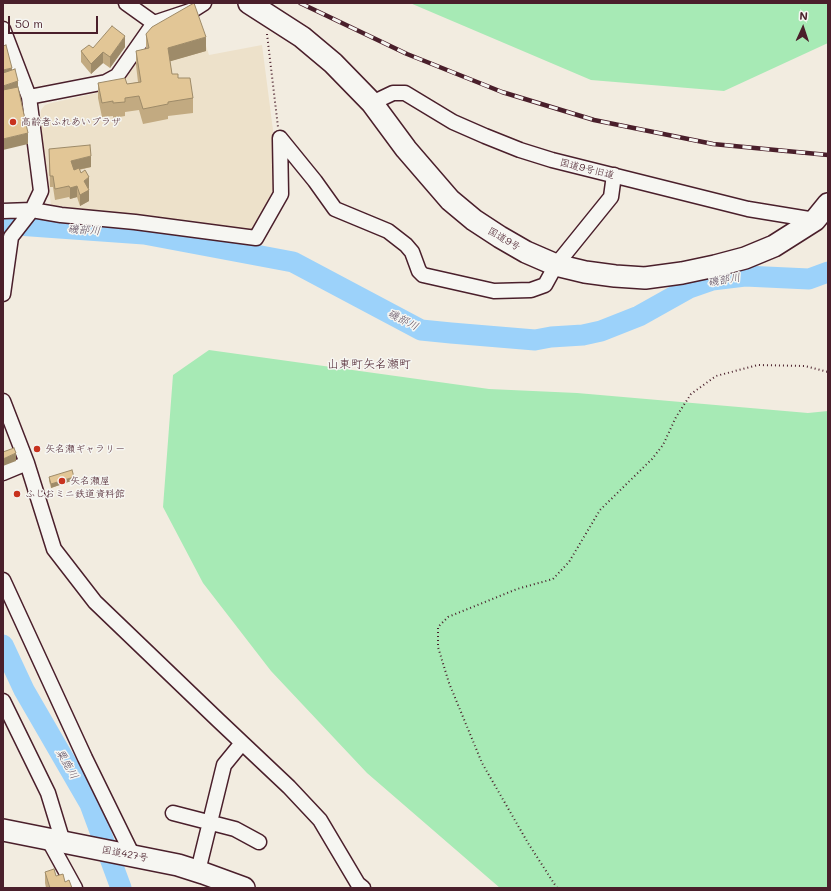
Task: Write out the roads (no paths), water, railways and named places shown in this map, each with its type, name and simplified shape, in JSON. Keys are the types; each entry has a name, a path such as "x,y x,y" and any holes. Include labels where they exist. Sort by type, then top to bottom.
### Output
{"highway":[{"name":"国道9号","path":"249,3 302,37 333,63 372,103 406,149 450,200 474,220 500,237 526,252 556,265 585,272 645,278 682,273 745,258 774,246 815,220 828,204"},
{"name":"国道427号","path":"3,830 178,865 244,888"}],"street":[{"path":"126,3 154,23"},
{"path":"10,93 27,93 106,82 117,76 154,23 193,10 204,3"},
{"path":"3,29 27,93 41,191 32,210 7,237 3,294"},
{"name":"国道9号旧道","path":"372,103 393,93 405,93 453,122 520,150 552,160 748,209 815,220"},
{"path":"3,211 32,210 61,216 135,222 256,238 281,194 280,138 315,181 335,209 388,231 406,245 412,252 419,271 423,275 494,291 531,290 545,285 556,265 611,197 614,175"},
{"path":"3,401 26,463 54,549 95,602 289,786 320,820 358,884 363,888"},
{"path":"3,473 26,463"},
{"path":"3,580 130,855"},
{"path":"3,701 48,793 75,888"},
{"path":"198,871 224,765 242,743"},
{"path":"173,813 235,829 258,842"}],"waterway":[{"name":"磯部川","path":"3,224 144,234 293,262 421,330 535,340 551,337 583,335 601,331 639,316 689,288 712,280 745,276 809,279 828,272"},
{"name":"粟鹿川","path":"3,645 24,690 90,804 121,888"}],"railway":[{"path":"300,3 407,54 502,92 594,120 713,144 828,155"}],"place":[{"name":"高齢者ふれあいプラザ","path":"13,122"},
{"name":"矢名瀬ギャラリー","path":"37,449"},
{"name":"矢名瀬屋","path":"62,481"},
{"name":"ふじおミニ鉄道資料館","path":"17,494"}],"district":[{"name":"山東町矢名瀬町","path":"369,364"}]}
